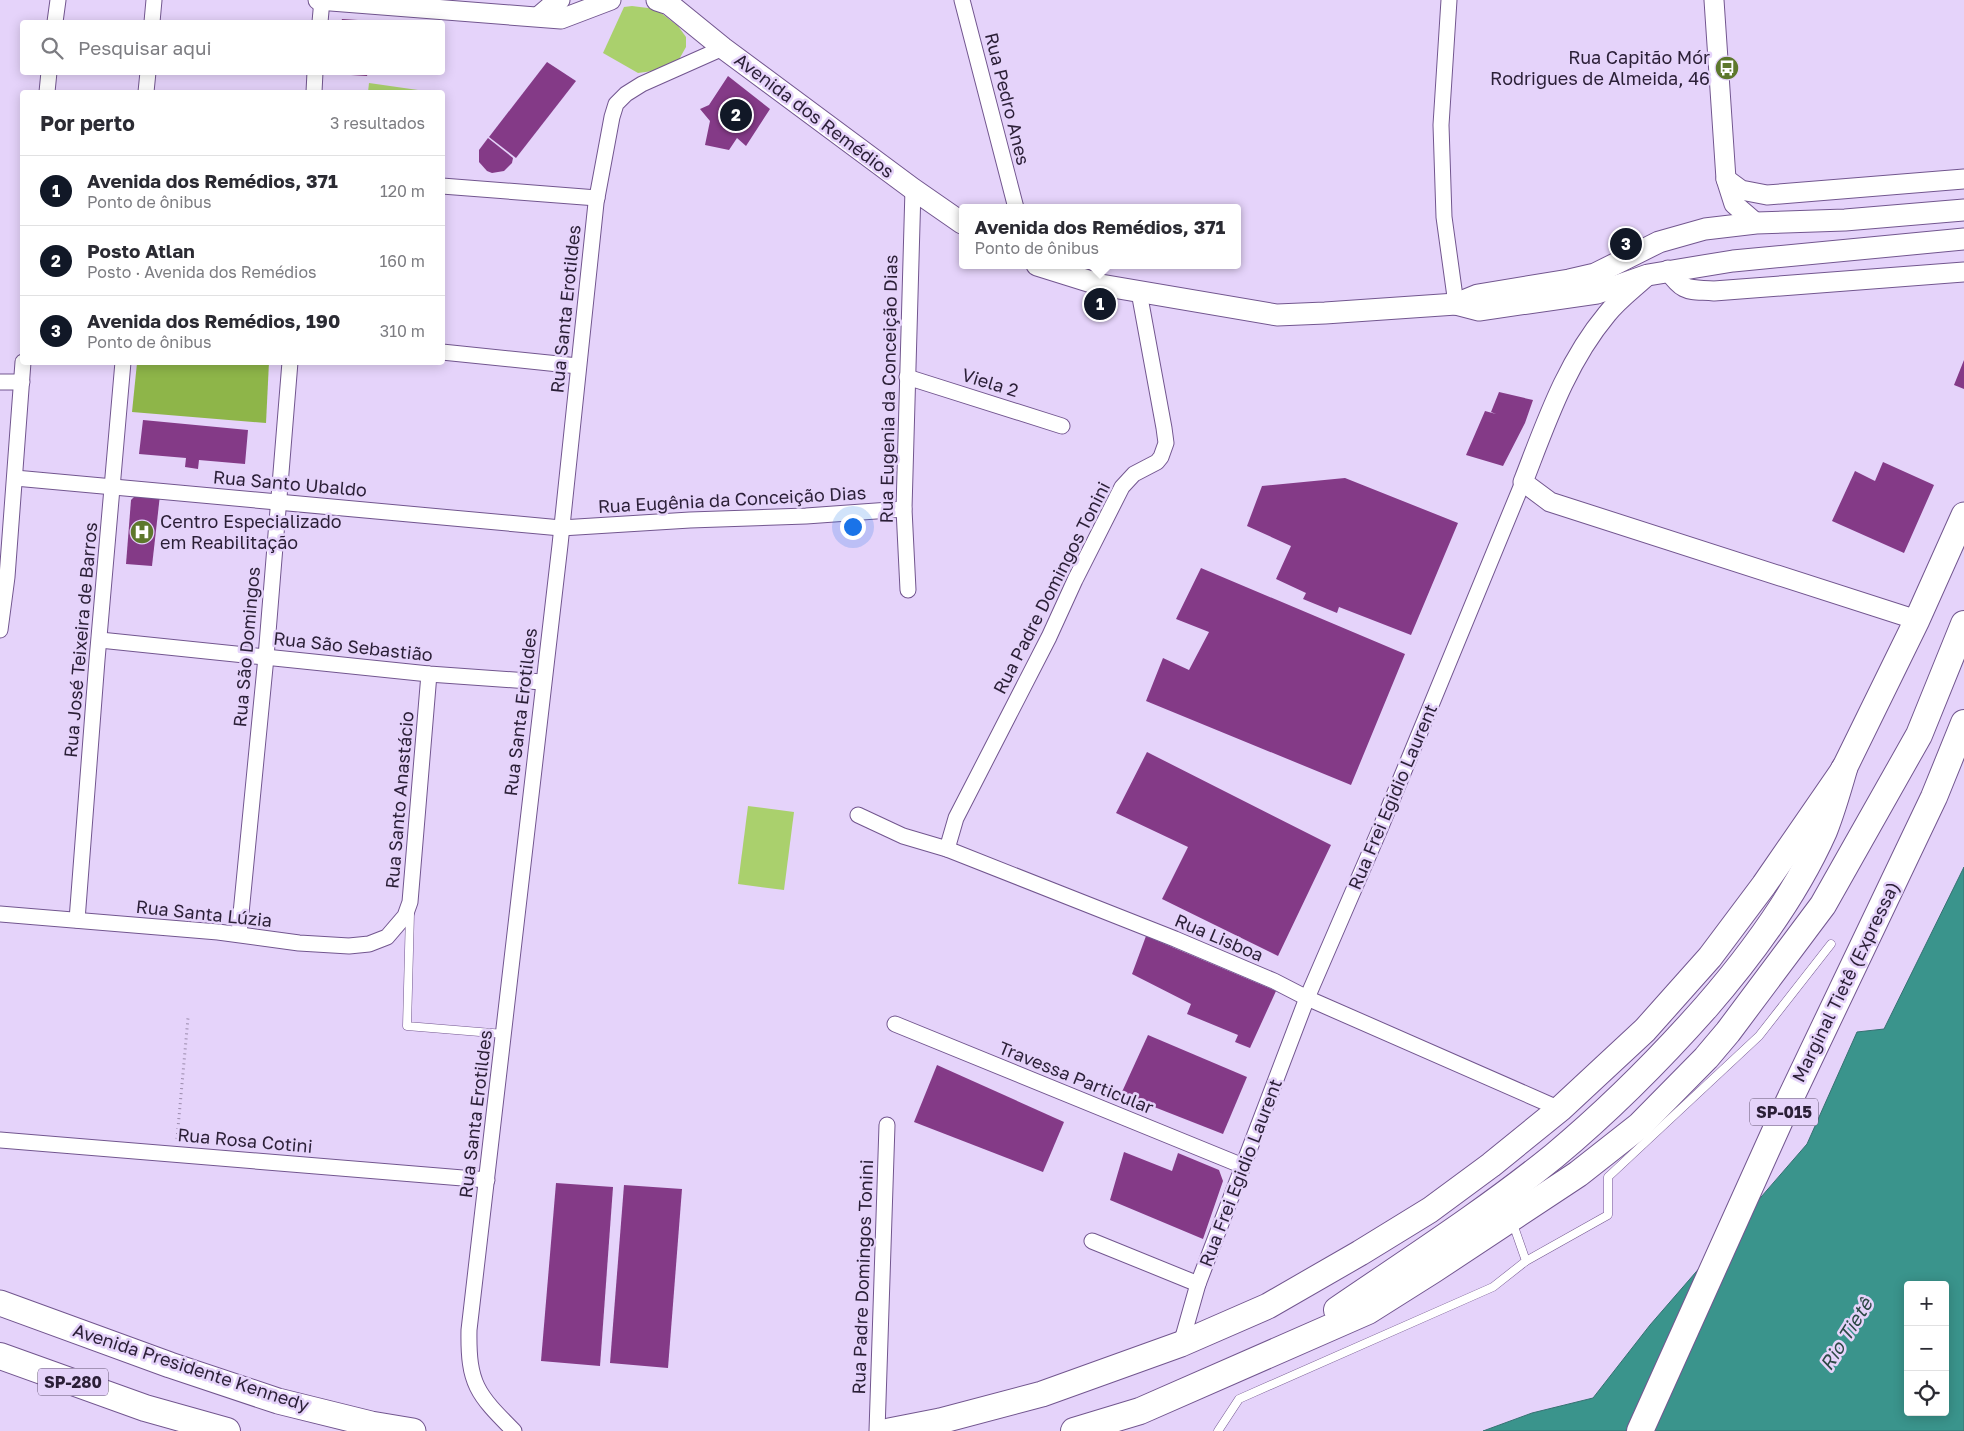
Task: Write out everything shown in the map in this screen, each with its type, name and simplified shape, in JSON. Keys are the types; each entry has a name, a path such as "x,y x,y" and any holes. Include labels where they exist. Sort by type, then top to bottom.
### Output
{"highway":[{"path":"1283,1347 1490,1205 1554,1156 1607,1108 1681,1034 1742,965 1778,914 1824,830 1844,769 1917,620 1964,515"},
{"path":"1074,1431 1140,1411 1368,1311 1578,1174 1638,1126 1706,1058 1768,981 1823,905 1919,735 1964,624"},
{"name":"Marginal Tietê (Expressa)","path":"1640,1431 1781,1118 1934,797 1964,723"},
{"path":"888,1431 940,1421 1042,1394 1181,1344 1268,1306 1430,1210 1491,1165 1560,1108 1644,1030 1710,957 1764,885 1844,769"},
{"name":"Avenida Presidente Kennedy","path":"0,1303 170,1365 278,1401 371,1424 413,1431"},
{"name":"SP-280","path":"0,1356 145,1408"},
{"path":"145,1408 180,1431"},
{"path":"145,1408 227,1431"}],"main road":[{"name":"Avenida dos Remédios","path":"664,1 723,48 959,221"},
{"path":"1456,304 1478,295 1595,274 1659,242 1705,228 1845,220 1964,210"},
{"path":"1051,269 1101,285 1277,315 1456,304 1479,310 1597,293 1658,273 1733,261 1964,239"}],"street":[{"path":"55,20 58,0"},
{"path":"152,20 154,0"},
{"path":"318,0 561,19 612,0"},
{"path":"320,20 322,0"},
{"path":"539,16 560,0"},
{"name":"Rua Pedro Anes","path":"962,0 1015,204"},
{"path":"1449,0 1441,125 1444,217 1456,304"},
{"path":"1714,0 1726,179 1734,204 1756,224"},
{"name":"Rua Santa Erotildes","path":"514,1431 487,1405 474,1382 468,1359 469,1330 504,1034 597,198 616,104 626,94 642,84 723,48"},
{"path":"47,90 49,75"},
{"path":"146,90 148,75"},
{"path":"314,90 315,75"},
{"path":"1726,179 1741,190 1767,195 1964,179"},
{"path":"445,186 597,198"},
{"name":"Rua Eugenia da Conceição Dias","path":"908,590 904,509 913,189"},
{"path":"1658,273 1688,290 1714,291 1964,272"},
{"name":"Rua Frei Egidio Laurent","path":"1181,1344 1198,1284 1307,998 1380,829 1552,408 1572,365 1607,314 1658,273"},
{"name":"Rua Padre Domingos Tonini","path":"947,849 956,818 1049,638 1075,580 1122,487 1134,474 1157,462 1164,450 1166,443 1164,428 1139,292"},
{"path":"445,352 578,366"},
{"path":"0,630 24,365"},
{"name":"Rua José Teixeira de Barros","path":"77,920 123,365"},
{"name":"Rua São Domingos","path":"239,934 266,657 290,365"},
{"name":"Viela 2","path":"907,377 1062,426"},
{"path":"0,382 22,382"},
{"name":"Rua Santo Ubaldo","path":"15,478 561,528"},
{"path":"1523,482 1550,502 1917,620"},
{"name":"Rua Eugênia da Conceição Dias","path":"561,528 690,520 806,516 904,509"},
{"name":"Rua São Sebastião","path":"100,640 429,674 542,682"},
{"name":"Rua Santo Anastácio","path":"398,925 405,916 410,902 429,674"},
{"name":"Rua Lisboa","path":"858,816 903,836 947,849 1175,939 1560,1108"},
{"name":"Rua Santa Lúzia","path":"0,914 239,934 299,943 349,946 369,944 387,937 398,925"},
{"name":"Travessa Particular","path":"895,1024 1243,1166"},
{"name":"Rua Padre Domingos Tonini","path":"876,1431 887,1124"},
{"name":"Rua Rosa Cotini","path":"0,1140 487,1180"},
{"path":"1092,1241 1198,1284"}],"lane":[{"path":"410,902 407,1026 504,1034"},
{"path":"1218,1431 1239,1400 1493,1287 1526,1261 1608,1215 1608,1177 1759,1036 1831,944"},
{"path":"1511,1218 1526,1261"}],"path":[{"path":"175,1155 188,1018"}],"green space":[{"path":"624,7 656,9 678,26 686,37 686,47 677,63 660,70 638,73 603,53"},
{"path":"369,83 418,90 368,90"},
{"path":"137,365 269,365 266,423 132,412"},
{"path":"748,806 794,812 784,890 738,884"}],"water":[{"name":"Rio Tietê","path":"1964,867 1964,1431 1483,1431 1532,1413 1593,1398 1650,1325 1807,1144 1857,1032 1884,1029"}],"building":[{"path":"547,62 576,81 516,158 489,137"},
{"path":"728,76 770,109 746,146 737,138 729,150 705,145 710,121 700,109 709,105"},
{"path":"488,138 513,158 512,163 504,171 492,173 487,171 479,162 479,150"},
{"path":"1964,360 1964,389 1954,385"},
{"path":"1499,392 1533,400 1525,423 1503,466 1466,455 1485,411 1496,414 1491,412"},
{"path":"143,420 248,430 245,464 199,460 198,469 185,467 186,458 139,454"},
{"path":"1883,462 1934,485 1904,553 1832,521 1855,471 1875,481"},
{"path":"1345,478 1458,523 1411,635 1339,607 1337,613 1303,599 1306,593 1276,579 1291,546 1247,526 1262,486"},
{"name":"Centro Especializado em Reabilitação","path":"137,494 160,495 152,566 126,564 131,500"},
{"path":"1201,568 1405,654 1351,785 1146,701 1163,658 1189,670 1209,632 1176,619"},
{"path":"1147,752 1331,845 1278,956 1162,899 1188,847 1116,813"},
{"path":"1146,936 1276,991 1250,1048 1235,1042 1238,1035 1187,1014 1191,1004 1132,974"},
{"path":"1148,1035 1247,1077 1223,1134 1121,1094"},
{"path":"937,1065 1064,1122 1043,1172 914,1122"},
{"path":"1124,1152 1172,1171 1178,1153 1219,1170 1223,1181 1203,1239 1110,1200"},
{"path":"556,1183 613,1187 600,1366 541,1361"},
{"path":"624,1185 682,1189 668,1368 610,1363"}],"place":[{"name":"Rua Capitão Mór Rodrigues de Almeida, 46","path":"1727,68"},
{"name":"Posto Atlan","path":"736,115"},
{"name":"Avenida dos Remédios, 190","path":"1626,244"},
{"name":"Avenida dos Remédios, 371","path":"1100,304"},
{"name":"Centro Especializado em Reabilitação","path":"142,532"}]}
